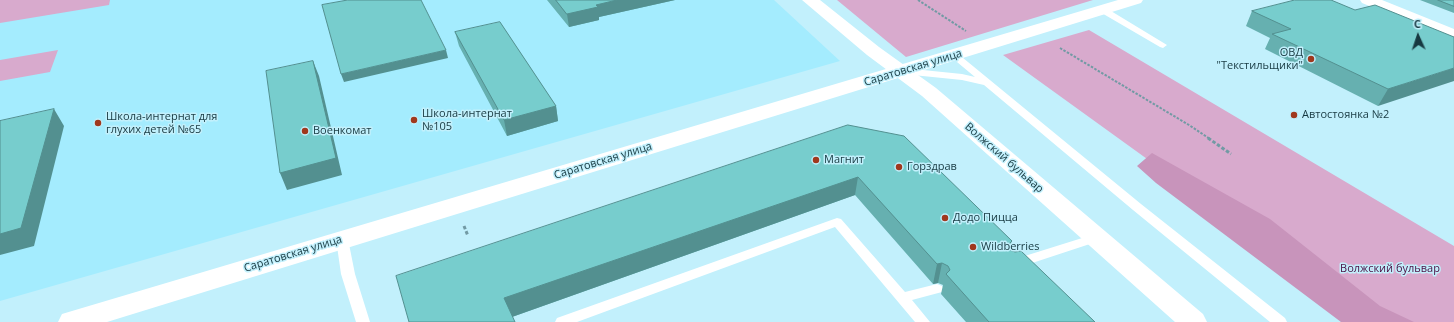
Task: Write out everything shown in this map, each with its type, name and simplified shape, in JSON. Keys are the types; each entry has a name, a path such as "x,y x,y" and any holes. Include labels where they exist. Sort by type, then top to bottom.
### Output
{"street":[{"name":"Волжский бульвар","path":"810,0 873,51 929,92 1193,322"},
{"name":"Саратовская улица","path":"72,322 342,239 954,56 1134,0"},
{"path":"1368,0 1454,35"}],"lane":[{"path":"1103,10 1163,46"},
{"path":"954,56 1280,322"},
{"path":"901,71 962,77 987,84"},
{"path":"562,322 837,222 923,322"},
{"path":"1010,265 1046,255 1095,238"},
{"path":"342,239 348,274 363,322"},
{"path":"903,298 937,289"}],"path":[{"path":"918,0 970,34"},
{"path":"1060,48 1190,125 1231,154"}],"shaded area":[{"name":"Школа-интернат №105","path":"0,0 774,0 840,61 0,301"},
{"path":"1152,153 1270,219 1380,306 1414,322 1341,322 1156,183 1137,166"}],"green space":[{"path":"0,0 110,0 109,5 0,23"},
{"path":"837,0 1093,0 906,57"},
{"name":"Волжский бульвар","path":"1089,30 1454,246 1454,322 1373,322 1003,55"},
{"path":"58,50 50,72 0,81 0,60"}],"building":[{"path":"348,0 421,0 446,50 341,74 322,5"},
{"path":"556,0 617,0 596,5 598,7 567,14"},
{"path":"1295,0 1331,0 1355,10 1375,5 1454,37 1454,68 1388,89 1272,34 1291,29 1252,11"},
{"path":"1438,0 1454,0 1454,6"},
{"path":"500,22 556,106 504,120 455,32"},
{"name":"Военкомат","path":"313,61 336,158 280,173 266,71"},
{"path":"54,109 21,228 0,234 0,121"},
{"path":"848,125 904,136 1012,241 1008,245 1010,250 1015,252 1021,251 1095,322 989,322 946,274 950,270 948,266 942,263 937,264 858,177 504,298 515,322 409,322 396,276"}],"place":[{"name":"ОВД \"Текстильщики\"","path":"1311,59"},
{"name":"Автостоянка №2","path":"1294,115"},
{"name":"Школа-интернат №105","path":"414,120"},
{"name":"Школа-интернат для глухих детей №65","path":"98,123"},
{"name":"Военкомат","path":"305,131"},
{"name":"Магнит","path":"816,160"},
{"name":"Горздрав","path":"899,167"},
{"name":"Додо Пицца","path":"945,218"},
{"name":"Wildberries","path":"973,247"}]}
